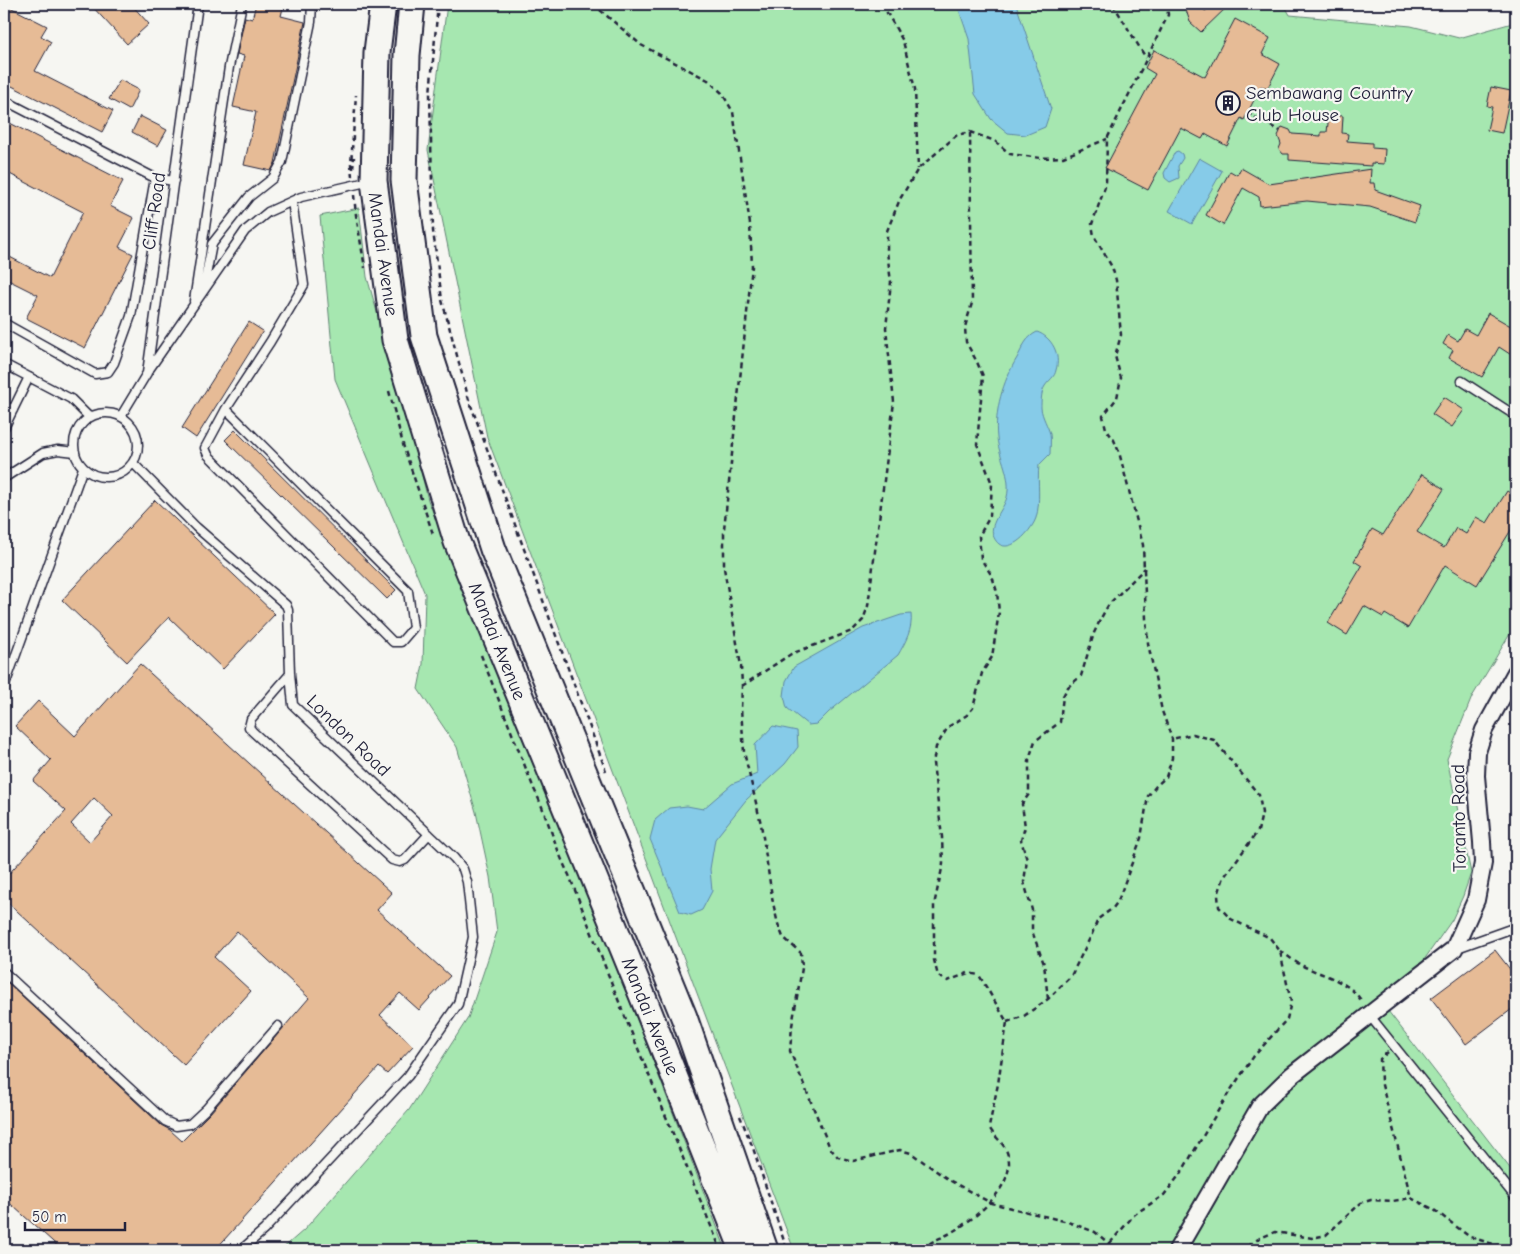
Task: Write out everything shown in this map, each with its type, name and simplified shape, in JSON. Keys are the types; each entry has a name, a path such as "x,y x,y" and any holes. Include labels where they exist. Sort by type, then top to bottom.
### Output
{"main road":[{"name":"Mandai Avenue","path":"383,4 377,52 374,181 395,340 457,542 649,1012 743,1250"},
{"name":"Mandai Avenue","path":"412,4 407,54 404,180 424,336 492,549 684,1017 765,1250"}],"street":[{"name":"Toranto Road","path":"1177,1250 1260,1106 1292,1075 1454,949 1476,900 1483,863 1476,776 1477,752 1484,730 1516,672"}],"lane":[{"name":"Cliff Road","path":"121,416 147,373 198,4"},
{"path":"194,306 229,67 242,4"},
{"path":"203,291 212,244 249,197 273,178 282,162 311,22 312,4"},
{"path":"4,100 156,178 174,181"},
{"path":"4,323 95,374 108,372 114,363 131,316 156,178"},
{"path":"147,373 245,231 268,212 301,197 374,181"},
{"path":"226,409 408,591 413,628 401,642 393,642 208,455 205,448 226,409 270,342 304,285 292,201"},
{"path":"4,364 71,399 89,417"},
{"path":"4,428 29,377"},
{"path":"1462,380 1516,416"},
{"path":"4,405 13,410"},
{"path":"99,413 111,413 121,416 130,423 136,432 138,443 137,453 126,470 108,477 90,473 78,461 74,442 76,432 89,417 99,413"},
{"path":"4,478 43,454 58,450 75,452"},
{"name":"London Road","path":"132,463 196,527 286,605 288,610 293,705 454,858 463,870 467,882 473,936 458,1004 408,1076 264,1230 241,1250"},
{"path":"4,688 83,468"},
{"path":"290,674 251,719 249,727 252,731 392,860 400,862 405,860 429,834"},
{"path":"1454,949 1516,927"},
{"path":"4,972 165,1121 176,1126 190,1124 206,1109 278,1026"},
{"path":"1370,1016 1516,1198"}],"path":[{"path":"438,4 430,94 432,231 442,300 469,400 607,775"},
{"path":"593,4 641,44 708,80 722,93 733,112 750,224 752,266 724,529 724,568 741,666 744,752 761,824 773,903 783,937 801,953 802,968 790,1050 830,1148 838,1157 853,1161 900,1150 911,1153 950,1180 991,1203 1068,1222 1095,1232 1116,1250"},
{"path":"882,4 903,41 915,89 918,169"},
{"path":"1113,4 1146,58"},
{"path":"1007,1022 1024,1016 1048,999 1071,976 1098,919 1113,908 1118,900 1141,838 1148,796 1166,777 1172,758 1172,739 1162,711 1148,643 1144,545 1119,452 1114,440 1106,429 1104,416 1117,398 1121,378 1115,356 1121,335 1116,280 1112,267 1094,236 1092,224 1106,184 1107,139 1168,15 1167,4"},
{"path":"1247,113 1280,131"},
{"path":"742,686 791,654 852,631 863,620 868,606 894,402 886,328 891,282 887,252 887,231 900,199 918,169 957,135 970,132 995,141 1010,154 1041,158 1063,158 1107,139"},
{"path":"922,1250 928,1243 952,1232 991,1203 1008,1174 1009,1161 1005,1148 988,1127 998,1084 1007,1022 979,975 968,974 948,981 938,976 934,960 934,905 943,864 942,836 933,763 936,747 948,727 967,715 973,708 982,673 992,657 999,612 997,592 992,576 981,559 979,536 990,516 992,484 978,444 983,376 966,342 965,327 972,303 970,132"},
{"path":"1510,538 1516,542"},
{"path":"1048,999 1044,964 1032,931 1032,910 1024,882 1027,860 1021,840 1026,827 1022,804 1029,794 1029,759 1035,741 1060,722 1063,696 1068,687 1081,676 1094,632 1109,604 1145,568"},
{"path":"1172,739 1193,734 1214,740 1259,795 1262,813 1258,831 1224,877 1218,895 1219,907 1231,919 1270,938 1280,952 1302,966 1347,985 1359,996 1370,1016"},
{"path":"1110,1243 1135,1214 1164,1195 1170,1188 1228,1094 1254,1056 1287,1019 1291,1002 1280,952"},
{"path":"1394,1046 1380,1059 1381,1081 1411,1198"},
{"path":"738,1112 753,1148 788,1250"},
{"path":"1241,1250 1260,1238 1275,1232 1312,1238 1326,1235 1361,1203 1370,1200 1393,1201 1411,1198 1433,1209 1470,1237 1500,1246 1506,1250"}],"green space":[{"path":"447,4 1284,4 1290,15 1411,26 1459,38 1516,22 1516,624 1472,697 1447,759 1471,873 1452,920 1388,1011 1516,1176 1516,1250 794,1250 487,437 428,150"},
{"path":"359,208 367,277 412,435 428,500 573,854 726,1250 281,1250 304,1230 409,1110 468,1018 497,932 490,877 476,812 457,747 418,689 423,664 425,594 335,379 320,216"}],"water":[{"path":"957,4 1016,4 1051,109 1045,127 1026,135 1008,133 991,119 975,94 969,39"},
{"path":"1178,151 1182,154 1183,158 1178,166 1179,178 1170,182 1165,178 1164,173 1175,152"},
{"path":"1199,158 1222,171 1192,224 1169,211"},
{"path":"1037,332 1051,342 1057,358 1055,372 1044,388 1041,400 1041,408 1050,434 1050,454 1039,465 1038,505 1033,524 1023,537 1010,545 1003,546 998,543 992,530 1007,497 1008,490 1007,475 997,438 998,407 1012,367 1027,340"},
{"path":"911,614 910,630 898,655 817,724 808,725 787,708 784,696 786,681 794,667 863,628 901,615"},
{"path":"773,726 797,731 798,747 785,764 746,800 715,839 710,869 712,891 702,910 691,915 680,912 650,839 655,820 669,808 687,806 703,809 732,784 757,774 755,745"}],"building":[{"path":"4,4 47,26 41,36 51,42 35,71 113,111 102,132 4,82"},
{"path":"90,4 131,4 149,24 127,44"},
{"path":"256,4 284,4 281,16 305,22 275,163 271,171 244,165 256,112 233,107 244,56 237,54 245,17 252,19"},
{"path":"1184,4 1202,4 1205,11 1214,4 1230,4 1201,32 1190,22"},
{"name":"Sembawang Country Club House","path":"1235,19 1270,38 1262,54 1280,64 1267,89 1261,86 1244,120 1241,118 1227,146 1205,134 1202,139 1181,128 1148,190 1105,168 1155,74 1145,68 1154,50 1205,77"},
{"path":"120,80 139,90 129,110 109,99"},
{"path":"1491,87 1511,91 1502,133 1487,130 1492,107 1487,106"},
{"path":"1329,115 1343,116 1342,133 1348,134 1347,141 1372,143 1372,148 1385,149 1384,164 1371,163 1371,166 1289,160 1289,154 1283,154 1279,149 1281,144 1278,136 1282,127 1290,130 1292,134 1321,136 1321,132 1327,132"},
{"path":"140,116 167,130 158,146 132,132"},
{"path":"4,120 123,181 110,206 134,218 119,247 133,254 85,348 26,318 38,295 4,278 4,254 50,278 83,212 4,171"},
{"path":"1241,168 1269,184 1371,169 1370,183 1374,183 1375,190 1420,206 1415,222 1370,207 1307,201 1260,206 1259,197 1243,188 1223,225 1206,215 1230,171 1237,175"},
{"path":"1488,313 1516,329 1516,358 1499,347 1482,377 1449,358 1453,350 1443,344 1448,335 1458,341 1465,329 1476,335"},
{"path":"249,322 263,331 196,438 182,428"},
{"path":"1444,397 1464,410 1452,427 1432,414"},
{"path":"235,430 396,590 387,599 225,440"},
{"path":"1422,474 1444,489 1417,532 1444,548 1456,528 1466,534 1476,517 1487,523 1507,491 1516,497 1516,522 1477,585 1445,565 1408,628 1385,614 1383,617 1364,606 1347,635 1328,623 1362,566 1354,561 1372,529 1383,535"},
{"path":"155,500 275,614 223,669 169,617 127,662 62,600"},
{"path":"140,664 392,893 377,910 450,976 419,1010 400,993 380,1015 413,1046 387,1074 379,1067 215,1250 62,1250 4,1198 4,979 161,1125 182,1141 210,1113 309,998 237,931 214,957 251,991 184,1065 4,899 4,879 66,811 33,781 51,760 15,726 38,701 75,736","holes":["94,798 113,816 90,842 71,824"]},
{"path":"1495,950 1516,977 1516,1006 1466,1044 1431,998"}],"place":[{"name":"Sembawang Country Club House","path":"1228,103"}]}
